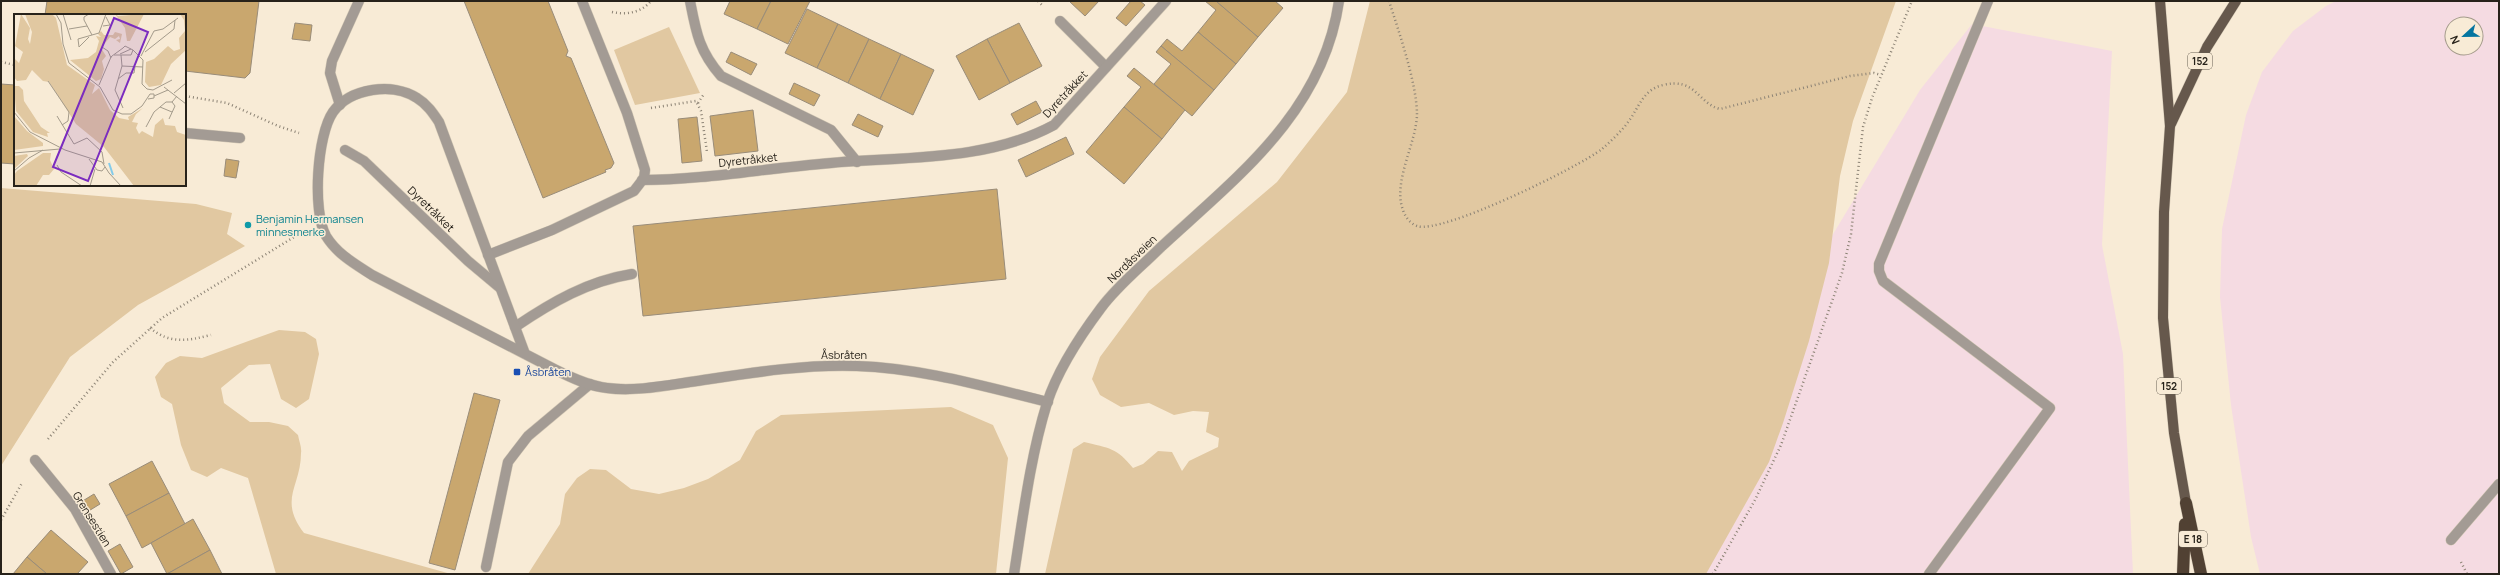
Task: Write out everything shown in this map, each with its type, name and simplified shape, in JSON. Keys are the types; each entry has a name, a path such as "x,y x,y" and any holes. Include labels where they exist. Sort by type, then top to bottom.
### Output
{"highway":[{"name":"E 18","path":"2184,574 2186,503"},
{"name":"E 18","path":"2186,503 2201,574"}],"main road":[{"name":"152","path":"2160,1 2170,126 2164,212 2163,318 2174,433 2186,503"},
{"name":"152","path":"2170,126 2206,47 2236,1"}],"street":[{"path":"340,105 330,73 332,61 359,1"},
{"path":"488,255 552,230 634,191 642,180 644,170 627,113 582,1"},
{"path":"690,1 697,39 706,58 720,76 831,130 857,162"},
{"name":"Dyretråkket","path":"642,180 682,180 963,152 1002,146 1033,137 1054,125 1166,1"},
{"name":"Nordåsveien","path":"1014,574 1029,484 1048,402 1064,367 1102,307 1128,279 1251,164 1284,127 1312,86 1328,46 1338,1"},
{"path":"1929,574 2050,408 1883,281 1879,271 1880,264 1988,1"},
{"path":"1060,21 1106,67"},
{"name":"Åsbråten","path":"525,354 439,122 428,107 416,97 402,91 382,89 364,92 340,105 327,123 323,136 317,199 320,222 335,248 346,259 372,275 525,354 590,384 619,389 656,387 786,369 857,366 922,374 1048,402"},
{"path":"186,133 240,138"},
{"name":"Dyretråkket","path":"345,150 364,161 468,261 500,287"},
{"path":"515,326 579,289 614,277 632,274"},
{"path":"486,567 508,462 528,436 590,384"},
{"name":"Grensestien","path":"35,460 75,509 111,574"},
{"path":"2451,540 2499,484"}],"path":[{"path":"589,19 608,12 626,15 646,7 651,1"},
{"path":"1389,1 1411,82 1416,116 1402,186 1402,207 1408,219 1417,226 1435,226 1465,216 1544,182 1601,149 1622,130 1648,92 1662,85 1679,83 1695,89 1711,106 1720,109 1850,76 1874,73 1881,75"},
{"path":"1713,574 1755,500 1781,445 1842,274 1850,234 1861,138 1881,75 1912,1"},
{"path":"1,62 14,65"},
{"path":"698,103 705,92"},
{"path":"186,96 226,102 278,126 298,133 323,136"},
{"path":"627,113 689,101 698,103"},
{"path":"698,103 701,110 710,177"},
{"path":"1,520 35,460 67,415 113,362 150,328 176,307 320,222"},
{"path":"150,328 161,336 176,341 211,334"}],"shaded area":[{"path":"1370,1 1896,1 1853,121 1840,176 1829,263 1809,341 1783,423 1769,462 1706,574 1045,574 1073,449 1084,442 1106,448 1122,456 1133,468 1143,464 1158,451 1172,452 1182,471 1189,461 1218,447 1219,438 1206,432 1209,412 1193,411 1174,415 1149,403 1121,407 1100,395 1092,379 1100,357 1149,291 1277,182 1347,92"},
{"path":"2336,1 2499,1 2499,574 2260,574 2251,537 2231,405 2220,297 2222,229 2246,115 2262,72 2293,31 2326,6"},
{"path":"1972,24 2112,51 2102,245 2123,354 2133,574 1628,574 1920,90"},
{"path":"669,27 700,93 635,105 614,50"},
{"path":"1,188 196,204 232,213 227,234 245,246 138,305 70,357 1,466"},
{"path":"279,330 305,332 316,339 319,354 309,399 296,408 281,399 270,364 249,365 221,388 224,403 250,422 269,422 288,426 298,435 301,449 300,465 292,502 296,521 304,533 451,574 276,574 248,478 221,468 207,477 191,470 181,445 172,404 161,397 155,377 166,363 180,356 202,358"},
{"path":"951,407 993,425 1008,458 996,574 528,574 560,524 565,494 577,478 590,469 606,470 631,489 659,494 684,488 708,479 740,460 756,431 781,415"}],"building":[{"path":"47,1 259,1 250,73 245,78 186,71 186,14 45,14"},
{"path":"464,1 548,1 568,51 566,56 571,58 614,163 611,168 605,170 606,172 543,198"},
{"path":"730,1 771,1 757,29 724,14"},
{"path":"771,1 810,1 788,44 757,29"},
{"path":"1069,1 1099,1 1085,16"},
{"path":"1131,1 1140,1 1145,5 1126,26 1116,18"},
{"path":"1205,1 1216,1 1258,37 1236,64 1198,32 1216,10"},
{"path":"1216,1 1275,1 1283,8 1258,37"},
{"path":"807,9 838,24 817,68 785,53"},
{"path":"295,23 312,25 310,41 292,39"},
{"path":"1019,23 1042,66 1010,83 987,39"},
{"path":"838,24 869,39 848,83 817,68"},
{"path":"1198,32 1236,64 1214,90 1161,46 1167,39 1182,51"},
{"path":"869,39 901,54 880,99 848,83"},
{"path":"987,39 1010,83 979,100 956,56"},
{"path":"1161,46 1214,90 1192,116 1154,84 1171,64 1156,52"},
{"path":"731,52 757,64 751,75 726,62"},
{"path":"901,54 934,70 913,115 880,99"},
{"path":"1134,68 1185,110 1162,139 1124,107 1141,87 1127,76"},
{"path":"794,83 820,95 814,106 789,94"},
{"path":"1,84 14,85 14,164 1,163"},
{"path":"1036,101 1042,112 1017,125 1011,114"},
{"path":"1124,107 1162,139 1124,184 1086,152"},
{"path":"753,110 758,151 715,156 710,116"},
{"path":"858,114 883,126 878,137 852,125"},
{"path":"697,117 702,161 682,163 678,119"},
{"path":"1066,137 1074,154 1026,177 1018,160"},
{"path":"226,159 239,161 236,178 224,176"},
{"path":"997,189 1006,279 643,316 633,226"},
{"path":"474,393 500,400 455,570 429,563"},
{"path":"152,461 169,493 126,516 109,484"},
{"path":"169,493 185,524 142,548 126,516"},
{"path":"94,494 100,504 87,512 81,502"},
{"path":"193,519 210,550 167,574 151,543"},
{"path":"51,530 88,562 77,574 47,574 27,557"},
{"path":"120,544 133,567 121,574 108,551"},
{"path":"210,550 222,574 167,574"},
{"path":"27,557 47,574 13,574"}],"place":[{"name":"Benjamin Hermansen minnesmerke","path":"248,225"},
{"name":"Åsbråten","path":"517,372"}]}
